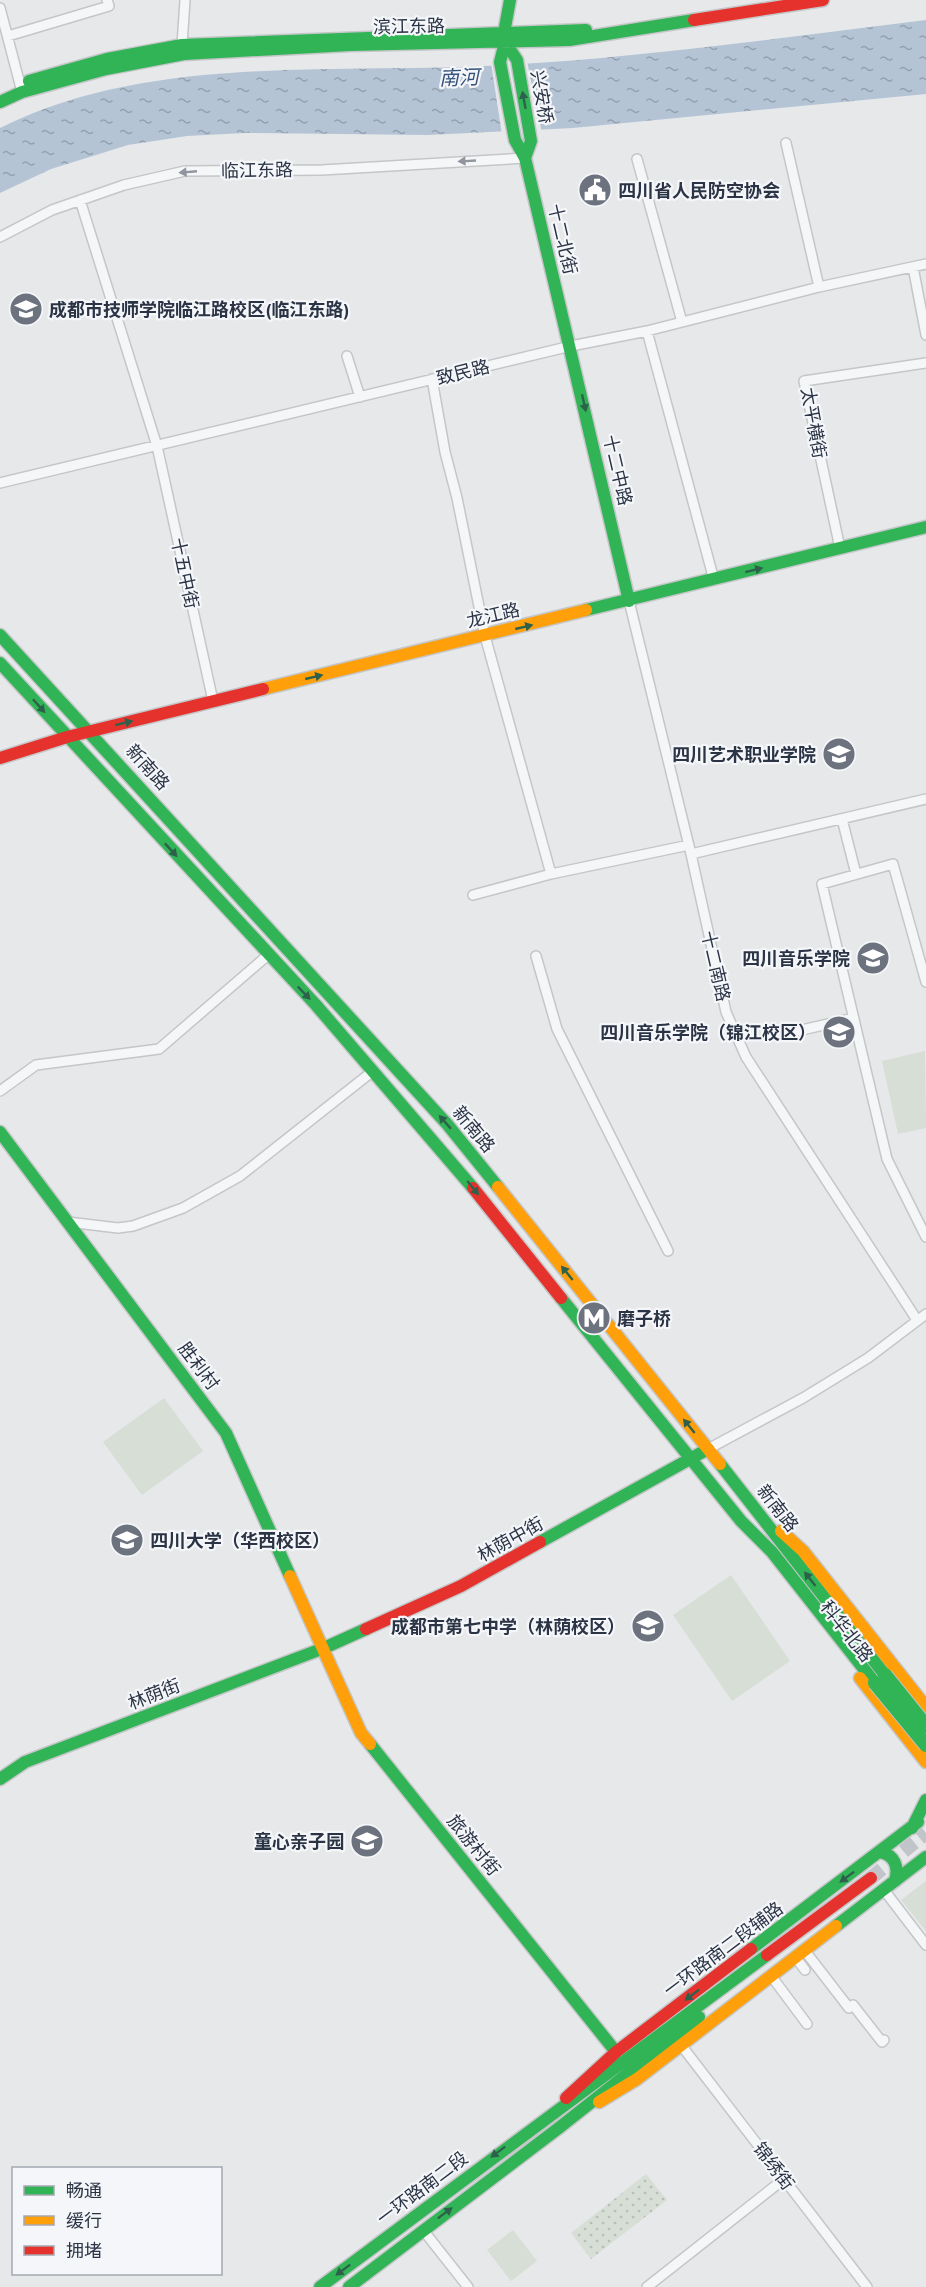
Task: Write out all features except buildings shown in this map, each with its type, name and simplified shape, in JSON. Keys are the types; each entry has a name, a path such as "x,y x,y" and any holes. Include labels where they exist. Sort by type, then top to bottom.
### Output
{"main road":[{"path":"510,0 500,62 515,141 525,158"},
{"name":"滨江东路","path":"0,102 21,88 183,54 564,32 704,15 777,0"},
{"name":"滨江东路","path":"0,94 107,59 182,45 350,37 505,37 569,40 823,0"},
{"name":"兴安桥","path":"505,37 517,60 531,141 525,158"},
{"name":"十二北街","path":"525,158 548,261 572,346"},
{"name":"十二中路","path":"572,346 629,601"},
{"name":"龙江路","path":"0,758 68,737 213,700 485,636 926,527"},
{"name":"新南路","path":"0,635 447,1124 756,1509 880,1678"},
{"name":"新南路","path":"0,663 316,1005 429,1134 741,1521 772,1552 880,1678"},
{"name":"胜利村","path":"0,1132 226,1433 324,1648"},
{"name":"林荫中街","path":"324,1648 461,1586 708,1449"},
{"name":"科华北路","path":"756,1509 803,1551 926,1707"},
{"name":"科华北路","path":"741,1521 765,1558 924,1754"},
{"name":"林荫街","path":"0,1779 25,1762 324,1648"},
{"name":"旅游村街","path":"324,1648 361,1733 616,2052"},
{"name":"科华北路","path":"880,1678 926,1726"},
{"name":"科华北路","path":"880,1678 924,1754"},
{"path":"886,1710 901,1722 914,1718 920,1707 911,1689"},
{"path":"924,1754 926,1773"},
{"path":"912,1828 926,1800"},
{"name":"一环路南二段辅路","path":"545,2117 616,2052 912,1828 926,1815"},
{"path":"880,1852 891,1855 896,1864 899,1873 895,1881"},
{"path":"545,2117 877,1884 895,1881 926,1857"},
{"path":"560,2127 637,2079 772,1977 802,1960 877,1884"},
{"path":"560,2127 724,1997 877,1884"},
{"name":"一环路南二段","path":"320,2287 545,2117"},
{"name":"一环路南二段","path":"349,2287 560,2127"}],"street":[{"path":"4,31 108,6 107,0"},
{"path":"182,45 185,0"},
{"path":"0,8 4,31 21,88"},
{"path":"786,143 819,287"},
{"name":"临江东路","path":"0,237 52,210 80,200 124,185 185,171 322,170 525,158"},
{"path":"637,159 681,322"},
{"name":"十五中街","path":"80,200 158,446 213,700"},
{"name":"致民路","path":"0,483 572,346 647,331 819,287 926,264"},
{"path":"913,267 926,335"},
{"path":"647,331 714,580"},
{"path":"347,356 360,397"},
{"name":"太平横街","path":"840,548 804,381 926,363"},
{"path":"432,379 445,452 457,498 485,636 551,874"},
{"name":"十二南路","path":"629,601 690,850 726,1012 746,1057 917,1320"},
{"path":"473,895 551,874 690,850 842,819 926,799"},
{"path":"842,819 856,874"},
{"path":"926,982 893,864 822,884 887,1158 926,1237"},
{"path":"0,1091 36,1065 159,1049 268,955"},
{"path":"536,956 557,1029 668,1251"},
{"path":"794,1032 854,1018"},
{"path":"68,1222 89,1226 126,1227 183,1208 240,1176 373,1071"},
{"path":"708,1449 803,1398 868,1358 926,1314"},
{"path":"877,1884 926,1944"},
{"path":"802,1960 849,2008 853,2005 882,2042 884,2040"},
{"path":"772,1977 807,2024"},
{"name":"锦绣街","path":"681,2044 867,2287"},
{"path":"646,2287 784,2178"},
{"path":"423,2230 468,2287"}],"shaded area":[{"path":"925,1051 926,1128 898,1134 882,1061"},
{"path":"164,1398 203,1451 142,1495 103,1442"},
{"path":"731,1575 790,1661 732,1701 673,1615"},
{"path":"926,1881 926,1931 901,1900"},
{"path":"646,2174 667,2200 591,2259 571,2233"},
{"path":"513,2230 537,2261 511,2281 487,2250"}],"water":[{"name":"南河","path":"926,20 926,94 573,128 428,135 245,133 187,136 128,145 51,169 0,193 0,128 59,104 120,88 183,77 248,72 505,65 611,57"}],"pier":[{"path":"527,61 542,133 502,135 491,63"}],"tunnel":[{"path":"871,1878 926,1833"}],"traffic: fast":[{"path":"510,0 504,33 505,42 517,60 531,141 525,158 629,601"},
{"path":"0,102 22,92 106,69 184,54 350,45 569,40 694,20"},
{"path":"29,81 107,59 182,45 586,30"},
{"path":"505,42 500,62 515,140 525,158"},
{"path":"586,610 926,527"},
{"path":"0,635 447,1124 498,1187"},
{"path":"0,663 316,1005 473,1188"},
{"path":"0,1132 226,1433 290,1576"},
{"path":"561,1298 741,1521 772,1552 875,1683"},
{"path":"540,1542 708,1449"},
{"path":"720,1464 885,1675"},
{"path":"0,1779 25,1762 324,1648 366,1629"},
{"path":"885,1675 926,1726"},
{"path":"875,1683 926,1745"},
{"path":"370,1744 616,2052"},
{"path":"912,1828 926,1800"},
{"path":"751,1949 918,1822"},
{"path":"880,1852 895,1862 895,1881"},
{"path":"836,1926 926,1857"},
{"path":"320,2287 767,1955"},
{"path":"349,2287 560,2127 699,2017"}],"traffic: slow":[{"path":"263,689 586,610"},
{"path":"498,1187 720,1464"},
{"path":"781,1531 803,1551 926,1707"},
{"path":"290,1576 361,1733 370,1744"},
{"path":"860,1678 926,1762"},
{"path":"599,2102 637,2079 836,1926"}],"traffic: jam":[{"path":"694,20 823,0"},
{"path":"0,758 67,737 263,689"},
{"path":"473,1188 561,1298"},
{"path":"366,1629 461,1586 540,1542"},
{"path":"767,1955 871,1878"},
{"path":"566,2098 616,2052 751,1949"}],"place":[{"name":"四川省人民防空协会","path":"595,190"},
{"name":"成都市技师学院临江路校区(临江东路)","path":"26,309"},
{"name":"四川艺术职业学院","path":"839,754"},
{"name":"四川音乐学院","path":"873,958"},
{"name":"四川音乐学院（锦江校区）","path":"839,1032"},
{"name":"磨子桥","path":"594,1318"},
{"name":"四川大学（华西校区）","path":"127,1540"},
{"name":"成都市第七中学（林荫校区）","path":"648,1626"},
{"name":"童心亲子园","path":"367,1841"}]}
